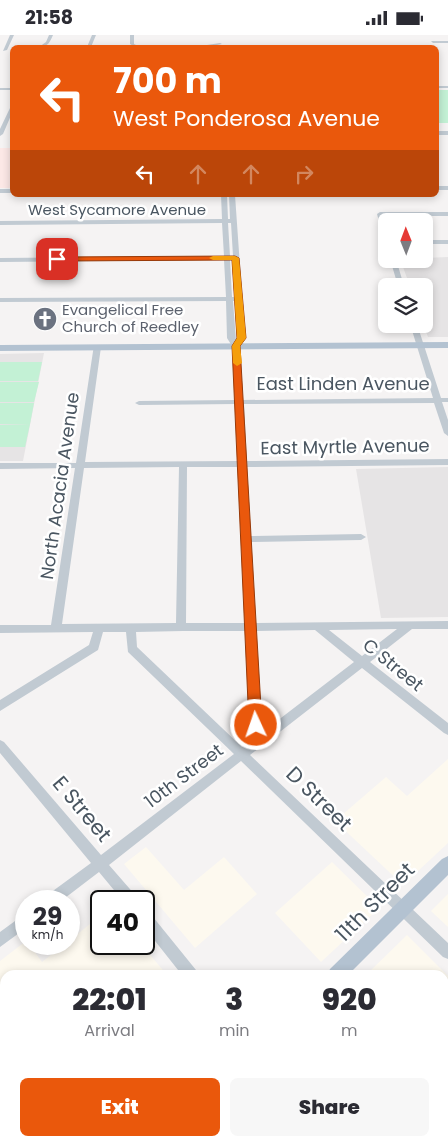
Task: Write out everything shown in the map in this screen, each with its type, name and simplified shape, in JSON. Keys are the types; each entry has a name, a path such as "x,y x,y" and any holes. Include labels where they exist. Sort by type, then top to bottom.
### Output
{"main road":[{"path":"0,348 448,345"},
{"name":"11th Street","path":"341,970 448,864"}],"street":[{"path":"2,50 12,35"},
{"path":"44,45 48,43 51,35"},
{"path":"219,36 220,45"},
{"path":"433,42 448,42"},
{"path":"133,45 154,43 158,45"},
{"path":"2,135 10,116"},
{"path":"224,197 231,338 236,346 256,725 253,740 243,754"},
{"path":"232,197 241,338 236,346"},
{"path":"433,214 448,214"},
{"name":"West Sycamore Avenue","path":"0,223 233,221"},
{"path":"433,243 448,242"},
{"path":"0,260 235,258"},
{"path":"0,300 238,299"},
{"path":"416,333 448,433"},
{"name":"North Acacia Avenue","path":"56,629 97,347"},
{"name":"East Linden Avenue","path":"139,403 448,400"},
{"name":"East Myrtle Avenue","path":"0,466 448,462"},
{"path":"181,628 183,465"},
{"path":"246,539 361,537"},
{"name":"10th Street","path":"65,890 410,625"},
{"path":"0,629 448,625"},
{"name":"C Street","path":"317,627 448,731"},
{"name":"D Street","path":"131,628 132,649 448,951"},
{"path":"0,706 94,647 98,629"},
{"name":"E Street","path":"0,745 122,890"},
{"path":"0,940 15,928"},
{"path":"155,931 187,970"}],"shaded area":[{"path":"0,148 10,148 10,188 0,188"},
{"path":"448,257 448,337 428,337 426,333 433,333 433,278 407,278 403,268 433,268 433,258"},
{"path":"44,353 23,461 0,461 0,354"},
{"path":"448,467 448,617 381,618 356,469"},
{"path":"448,759 448,843 403,885 335,821 386,777 407,796"},
{"path":"146,847 184,890 224,857 257,894 195,948 155,901 155,890 146,890 124,864"},
{"path":"332,862 379,908 321,962 275,913"},
{"path":"448,894 448,927 431,911"},
{"path":"90,924 90,955 150,955 163,970 0,970 0,961 15,949 15,955 37,955 42,962 51,955 80,955 80,932"},
{"path":"407,935 442,970 371,970"}],"green space":[{"path":"439,90 448,90 448,123 439,123"},
{"path":"0,362 42,362 38,381 0,381"},
{"path":"0,382 39,382 34,402 0,402"},
{"path":"0,403 34,403 30,424 0,424"},
{"path":"30,424 25,447 0,447 0,425"}],"slow traffic":[{"path":"213,258 235,258 241,338 236,346 237,363"}],"place":[{"name":"Evangelical Free Church of Reedley","path":"45,319"}],"route":[{"path":"57,259 235,258 241,338 236,346 256,725"}]}
